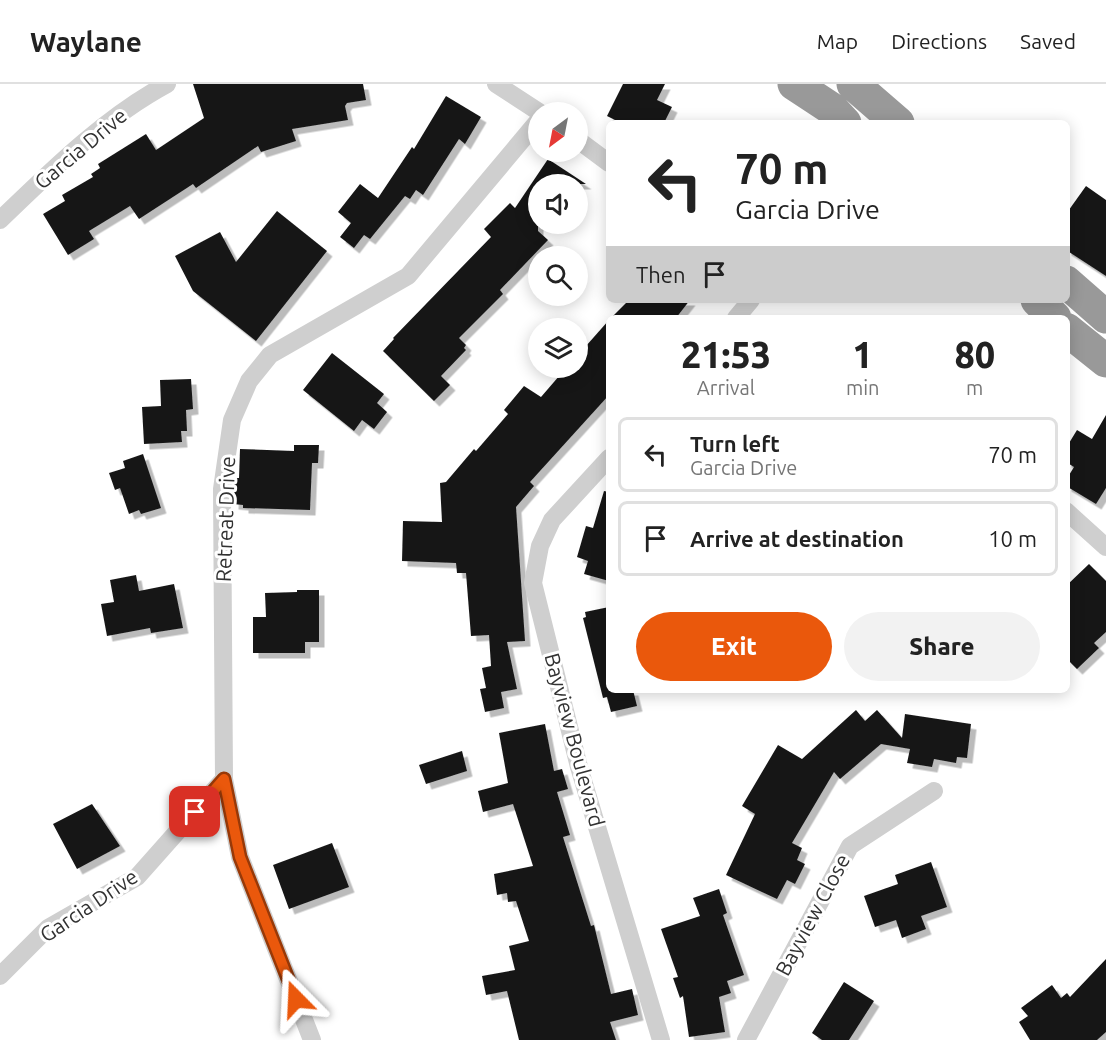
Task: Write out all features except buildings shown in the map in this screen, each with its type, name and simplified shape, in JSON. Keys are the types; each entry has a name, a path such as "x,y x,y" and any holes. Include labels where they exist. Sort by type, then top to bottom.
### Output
{"highway":[{"path":"794,84 832,109 842,120"},
{"path":"853,84 895,120"},
{"path":"1070,286 1106,317"},
{"path":"1040,303 1052,315"},
{"path":"1070,332 1106,361"}],"street":[{"name":"Garcia Drive","path":"0,220 80,146 143,97 167,84"},
{"path":"496,84 528,105"},
{"name":"Retreat Drive","path":"312,1040 240,857 224,779 222,489 232,420 249,381 270,355 408,276 528,133"},
{"path":"588,147 606,161"},
{"path":"738,315 748,303"},
{"name":"Bayview Boulevard","path":"606,461 552,520 540,546 533,583 579,767 661,1040"},
{"path":"1070,515 1106,547"},
{"name":"Garcia Drive","path":"0,976 48,928 137,877 224,779"},
{"name":"Bayview Close","path":"746,1040 850,846 934,791"}],"route":[{"path":"195,812 224,779 240,857 296,999"}]}
